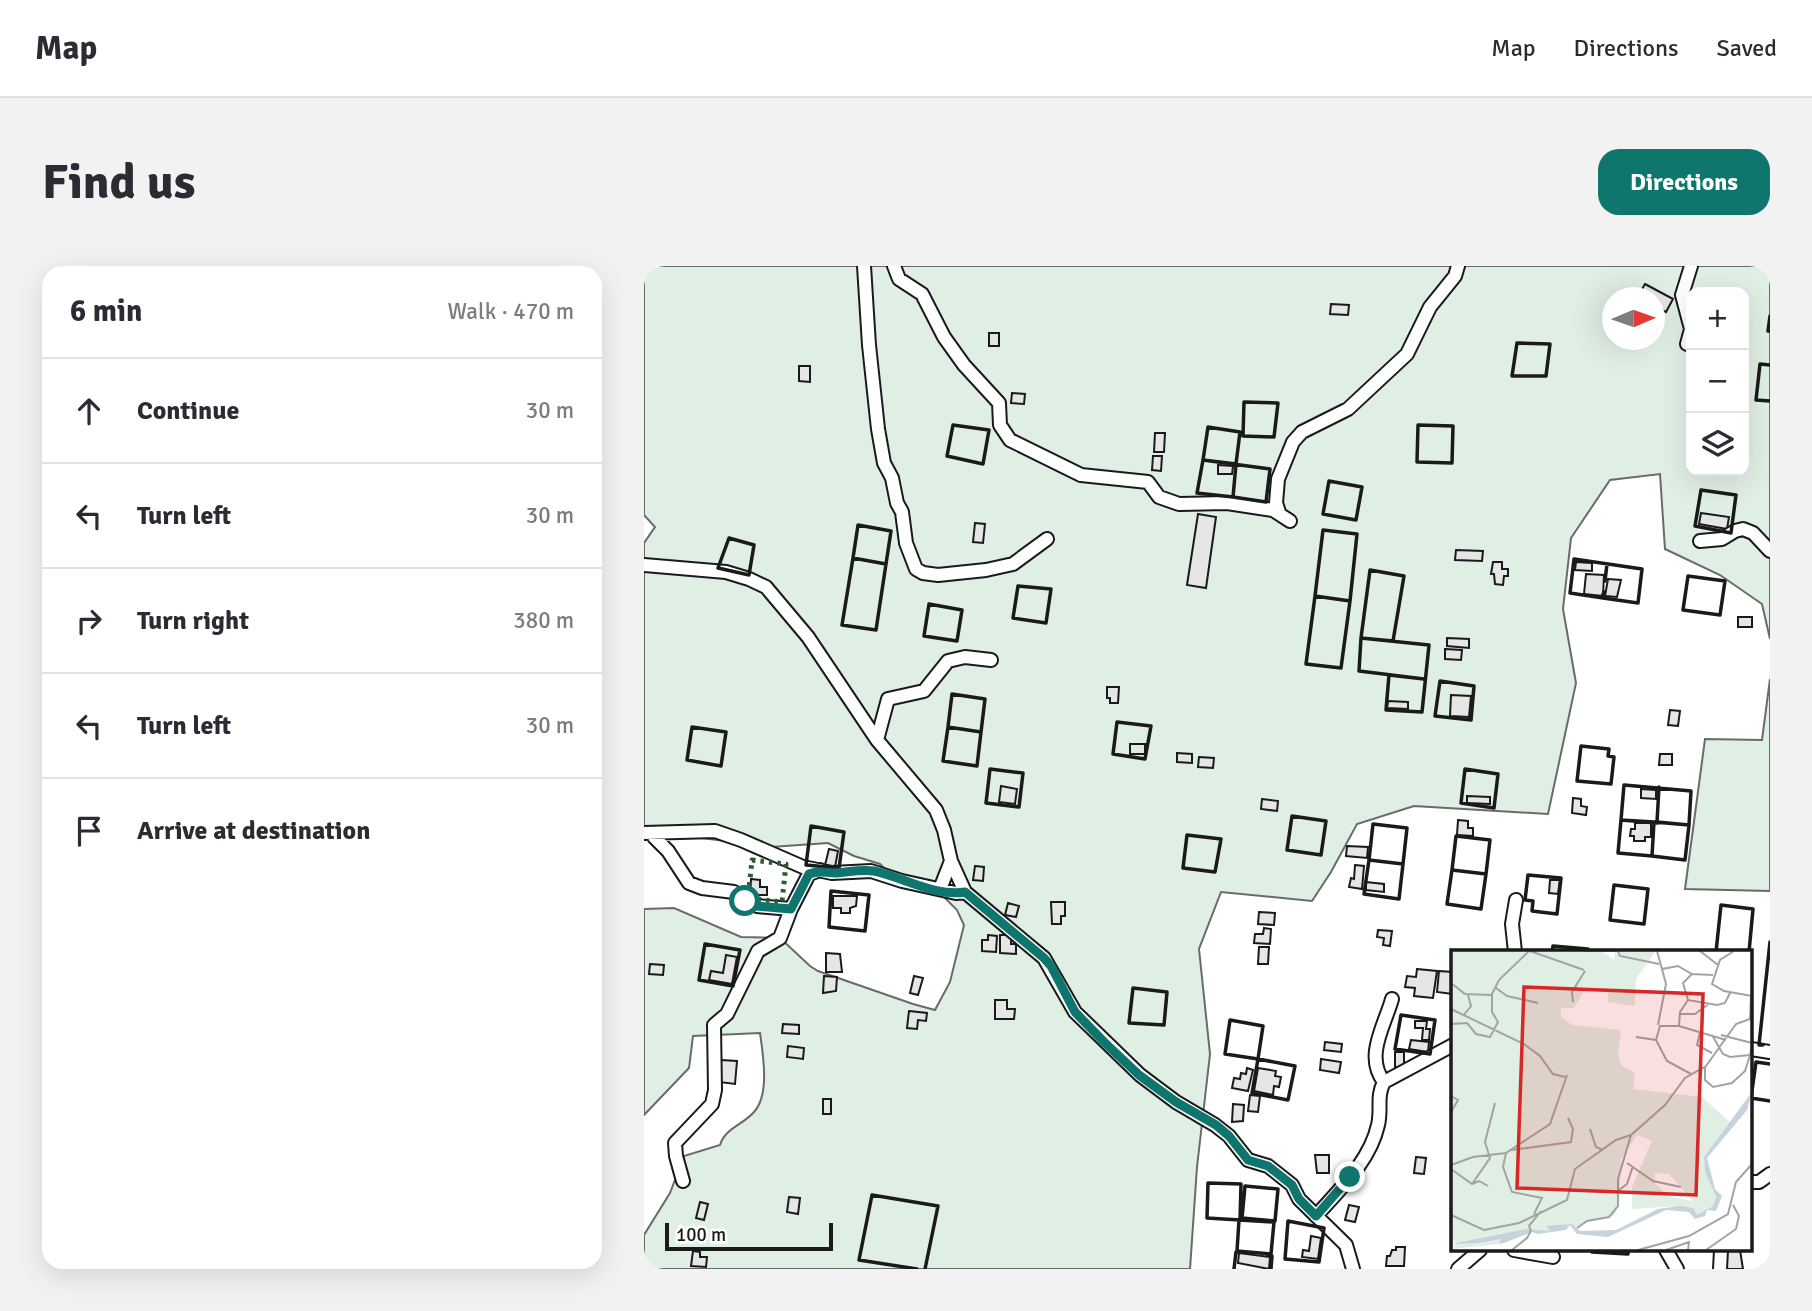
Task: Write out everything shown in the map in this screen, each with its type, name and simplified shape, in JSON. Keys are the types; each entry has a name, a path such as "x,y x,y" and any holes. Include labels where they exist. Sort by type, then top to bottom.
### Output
{"street":[{"path":"864,266 878,429 884,463 892,478 897,503 902,512 906,543 916,569 938,575 1013,564 1046,539"},
{"path":"894,266 899,279 922,294 944,337 964,365 999,403 1000,425 1010,440 1081,475 1148,482 1159,496 1178,504 1227,503 1279,512"},
{"path":"1290,521 1283,518 1276,503 1278,479 1293,442 1302,432 1349,409 1407,354 1430,307 1455,276 1458,266"},
{"path":"1686,310 1682,295 1691,266"},
{"path":"1700,541 1722,539 1743,529 1753,533 1770,551"},
{"path":"644,565 726,572 766,587 808,636 877,740 936,810 951,861 965,892 1044,958 1075,1012 1139,1075 1176,1102 1216,1125 1229,1136 1248,1160 1268,1166 1292,1185 1299,1199 1346,1245 1353,1269"},
{"path":"877,740 888,699 924,691 948,661 965,657 991,660"},
{"path":"649,835 715,831 803,867 832,873 871,871 940,890 965,892"},
{"path":"649,835 668,851 689,883 702,888 734,892 757,906 791,909"},
{"path":"940,890 951,861"},
{"path":"683,1181 675,1143 712,1104 716,1080 714,1025 727,1014 758,951 780,938 809,874 820,870"},
{"path":"1515,950 1512,924 1516,900"},
{"path":"1384,1082 1378,1074 1376,1042 1392,999"},
{"path":"1316,1216 1350,1177 1367,1152 1378,1126 1378,1092 1384,1082 1451,1046"},
{"path":"1752,1049 1770,1052"},
{"path":"1752,1182 1759,1182 1770,1174"},
{"path":"1458,1269 1478,1252"},
{"path":"1524,1252 1554,1258"},
{"path":"1667,1252 1677,1269"}],"green space":[{"path":"644,266 1770,266 1770,639 1762,604 1720,575 1665,549 1660,474 1610,480 1571,538 1563,609 1576,683 1548,814 1414,806 1357,824 1312,901 1221,892 1199,949 1210,1054 1197,1167 1190,1269 644,1269 644,1235 670,1193 684,1156 720,1145 726,1134 754,1112 762,1095 764,1074 760,1033 693,1036 689,1068 644,1115 644,909 674,908 741,937 780,938 818,971 935,1010 950,982 964,925 957,910 939,892 828,843 771,847 686,836 644,836 644,543 655,527 644,515"},
{"path":"1770,679 1770,891 1685,889 1705,739 1762,740"}],"building":[{"path":"1665,295 1673,299 1665,311"},
{"path":"1331,304 1349,305 1348,315 1330,314"},
{"path":"989,333 999,333 999,346 989,346"},
{"path":"799,366 810,366 810,382 799,381"},
{"path":"1012,393 1025,394 1024,404 1011,403"},
{"path":"1155,433 1165,433 1164,452 1154,452"},
{"path":"1153,456 1162,456 1161,471 1152,470"},
{"path":"1218,465 1233,466 1232,474 1218,474"},
{"path":"1701,513 1729,517 1727,529 1699,524"},
{"path":"1198,514 1216,517 1206,588 1187,585"},
{"path":"975,523 985,524 983,543 973,542"},
{"path":"1456,550 1483,551 1482,561 1455,560"},
{"path":"1493,562 1502,562 1502,569 1508,569 1503,585 1495,584 1494,574 1491,574"},
{"path":"1576,562 1592,563 1592,571 1575,570"},
{"path":"1586,574 1604,575 1603,596 1584,594"},
{"path":"1608,579 1621,580 1617,597 1605,596"},
{"path":"1738,617 1752,617 1752,627 1738,627"},
{"path":"1447,638 1469,639 1469,648 1447,646"},
{"path":"1445,649 1462,650 1461,660 1445,659"},
{"path":"1107,687 1119,687 1118,703 1110,703"},
{"path":"1451,695 1471,696 1469,717 1450,716"},
{"path":"1388,701 1408,702 1408,709 1387,708"},
{"path":"1670,710 1680,711 1678,726 1668,725"},
{"path":"1130,744 1145,744 1145,754 1130,754"},
{"path":"1177,753 1192,754 1192,763 1177,762"},
{"path":"1660,754 1672,754 1672,765 1659,765"},
{"path":"1199,757 1214,758 1213,768 1198,767"},
{"path":"1001,786 1017,789 1015,804 999,802"},
{"path":"1641,789 1656,790 1656,799 1641,798"},
{"path":"1467,796 1490,797 1490,804 1467,803"},
{"path":"1573,798 1581,799 1581,806 1587,807 1586,815 1572,813"},
{"path":"1262,799 1278,801 1277,811 1261,809"},
{"path":"1458,820 1468,821 1468,828 1473,828 1473,836 1457,835"},
{"path":"1635,823 1651,823 1651,837 1645,837 1645,841 1634,841 1634,836 1630,836 1631,829 1635,829"},
{"path":"1347,846 1368,847 1367,858 1346,856"},
{"path":"829,849 838,851 835,867 825,865"},
{"path":"1355,865 1364,866 1362,889 1349,887 1351,878 1354,879"},
{"path":"975,866 984,867 983,881 973,880"},
{"path":"751,879 760,880 760,887 767,887 767,895 750,895"},
{"path":"1550,880 1560,880 1558,894 1549,893"},
{"path":"1366,882 1384,884 1384,892 1366,890"},
{"path":"833,896 857,896 856,906 850,908 850,913 841,913 841,908 833,908"},
{"path":"1051,902 1065,902 1065,916 1061,916 1061,924 1052,924"},
{"path":"1008,903 1019,906 1016,917 1005,915"},
{"path":"1259,912 1275,913 1274,925 1258,924"},
{"path":"1264,928 1271,929 1270,944 1254,943 1255,934 1263,934"},
{"path":"1378,930 1392,931 1390,946 1383,945 1384,938 1377,937"},
{"path":"988,935 997,936 996,952 982,951 982,940 988,940"},
{"path":"1000,935 1011,935 1011,944 1016,944 1016,954 1000,953"},
{"path":"1259,947 1269,947 1268,964 1258,964"},
{"path":"826,953 840,954 842,972 826,972"},
{"path":"726,955 737,957 732,984 709,980 711,971 723,973"},
{"path":"650,964 664,965 663,975 649,974"},
{"path":"1417,969 1437,971 1433,998 1414,996 1415,988 1405,987 1407,976 1416,977"},
{"path":"1439,971 1451,972 1451,994 1437,992"},
{"path":"824,976 837,977 836,991 823,993"},
{"path":"914,976 923,978 918,995 910,993"},
{"path":"995,1000 1007,1000 1007,1009 1015,1009 1014,1019 995,1019"},
{"path":"909,1011 927,1013 926,1021 918,1020 917,1029 907,1028"},
{"path":"1415,1021 1427,1021 1426,1029 1430,1029 1429,1040 1422,1040 1423,1028 1415,1028"},
{"path":"783,1024 799,1025 799,1034 782,1033"},
{"path":"1411,1040 1429,1042 1428,1052 1409,1049"},
{"path":"1325,1042 1342,1044 1341,1052 1324,1050"},
{"path":"788,1046 804,1048 803,1059 787,1057"},
{"path":"1395,1052 1404,1052 1404,1067 1395,1067"},
{"path":"1321,1059 1341,1062 1339,1073 1320,1070"},
{"path":"721,1060 737,1061 735,1084 719,1082"},
{"path":"1247,1068 1253,1070 1248,1091 1232,1088 1234,1078 1240,1079 1241,1073 1246,1074"},
{"path":"1258,1068 1276,1071 1275,1076 1281,1077 1279,1087 1274,1086 1273,1095 1254,1091"},
{"path":"1250,1095 1260,1096 1258,1112 1248,1111"},
{"path":"823,1099 831,1099 831,1114 823,1114"},
{"path":"1233,1104 1244,1105 1243,1121 1232,1122"},
{"path":"1315,1155 1329,1155 1329,1173 1317,1173"},
{"path":"1416,1157 1426,1158 1424,1174 1414,1173"},
{"path":"789,1197 800,1198 798,1214 787,1212"},
{"path":"700,1202 708,1204 704,1220 696,1218"},
{"path":"1349,1205 1359,1207 1355,1222 1345,1220"},
{"path":"1311,1236 1321,1238 1318,1259 1302,1257 1303,1250 1309,1251"},
{"path":"1396,1247 1405,1247 1404,1266 1386,1266 1387,1256 1390,1256 1392,1250 1396,1250"},
{"path":"693,1251 700,1252 700,1257 707,1257 706,1267 691,1266"},
{"path":"1724,1252 1740,1252 1743,1269 1727,1269"},
{"path":"1239,1253 1270,1257 1269,1269 1238,1263"}],"hedge":[{"path":"752,860 786,864 782,902 748,898 752,860"}],"wall":[{"path":"1770,316 1770,331"},
{"path":"1517,343 1550,344 1546,376 1512,376 1517,343"},
{"path":"1770,365 1760,364 1756,400 1770,401"},
{"path":"1244,402 1278,403 1274,437 1243,436 1244,402"},
{"path":"953,425 989,430 983,464 947,456 953,425"},
{"path":"1418,425 1453,426 1452,463 1417,462 1418,425"},
{"path":"1208,427 1240,432 1236,464 1203,460 1208,427"},
{"path":"1236,464 1233,497 1197,493 1203,460 1270,469 1266,502 1233,497 1236,464"},
{"path":"1329,481 1362,487 1356,520 1323,514 1329,481"},
{"path":"1701,490 1736,495 1731,533 1695,526 1701,490"},
{"path":"886,564 853,558 842,625 876,630 891,531 858,525 853,558 886,564"},
{"path":"1323,530 1357,534 1350,601 1315,596 1323,530"},
{"path":"729,538 754,545 749,575 718,568 729,538"},
{"path":"1603,594 1603,598 1570,593 1574,559 1642,569 1638,603 1603,598 1604,592"},
{"path":"1605,580 1607,564"},
{"path":"1605,581 1607,564"},
{"path":"1370,570 1404,576 1393,641 1361,638 1370,570"},
{"path":"1688,576 1725,581 1720,615 1683,610 1688,576"},
{"path":"1018,586 1051,589 1046,623 1013,618 1018,586"},
{"path":"1315,596 1350,601 1341,668 1306,664 1315,596"},
{"path":"929,604 962,610 957,641 924,636 929,604"},
{"path":"1361,638 1429,645 1422,712 1386,710 1389,675 1424,679 1359,671 1361,638"},
{"path":"1440,681 1474,686 1471,720 1435,716 1440,681"},
{"path":"952,694 985,699 981,732 948,727 952,694"},
{"path":"1117,722 1151,726 1145,759 1113,754 1117,722"},
{"path":"692,727 726,732 721,766 687,760 692,727"},
{"path":"948,727 981,732 977,766 943,761 948,727"},
{"path":"1581,746 1609,749 1608,756 1614,757 1611,784 1577,781 1581,746"},
{"path":"990,769 1023,773 1019,807 986,803 990,769"},
{"path":"1465,769 1498,774 1494,808 1461,803 1465,769"},
{"path":"1659,787 1657,822 1657,823 1621,820 1624,785 1691,791 1689,825 1657,822 1659,787"},
{"path":"1292,816 1326,821 1321,855 1287,850 1292,816"},
{"path":"1621,820 1654,822 1652,856 1618,853 1621,820"},
{"path":"1654,822 1689,825 1685,860 1652,856 1654,822"},
{"path":"1373,824 1407,828 1403,864 1369,860 1373,824"},
{"path":"811,826 844,832 839,868 806,865 811,826"},
{"path":"1187,835 1221,839 1215,872 1183,868 1187,835"},
{"path":"1456,836 1490,840 1486,874 1452,870 1456,836"},
{"path":"1369,860 1403,864 1399,899 1364,894 1369,860"},
{"path":"1452,870 1486,874 1481,909 1447,904 1452,870"},
{"path":"1528,875 1561,878 1557,914 1532,911 1533,901 1525,900 1528,875"},
{"path":"1614,885 1648,889 1644,924 1610,920 1614,885"},
{"path":"831,891 869,895 865,931 829,927 831,891"},
{"path":"1716,950 1721,905 1753,909 1749,950"},
{"path":"1763,1045 1759,1045 1770,942"},
{"path":"705,944 740,950 733,986 699,980 705,944"},
{"path":"1552,950 1553,946 1588,950"},
{"path":"1133,988 1167,992 1164,1025 1129,1023 1133,988"},
{"path":"1401,1015 1435,1020 1430,1054 1395,1049 1401,1015"},
{"path":"1230,1020 1263,1026 1258,1059 1225,1054 1230,1020"},
{"path":"1258,1059 1295,1066 1288,1100 1252,1093 1258,1059"},
{"path":"1752,1091 1756,1062 1770,1064"},
{"path":"1752,1098 1770,1101"},
{"path":"1208,1183 1241,1184 1240,1220 1207,1218 1208,1183"},
{"path":"1245,1186 1278,1189 1275,1221 1242,1218 1245,1186"},
{"path":"917,1269 859,1260 872,1195 938,1206 925,1269"},
{"path":"1239,1220 1274,1222 1271,1254 1237,1251 1239,1220"},
{"path":"1288,1221 1324,1228 1319,1262 1285,1259 1288,1221"},
{"path":"1234,1269 1236,1252 1239,1252"},
{"path":"1592,1252 1628,1252"},
{"path":"1267,1255 1272,1256 1271,1269"}],"route":[{"path":"745,901 757,906 791,909 809,874 820,870 832,873 871,871 930,888 965,892 1044,958 1075,1012 1139,1075 1176,1102 1216,1125 1229,1136 1248,1160 1268,1166 1292,1185 1299,1199 1316,1216 1350,1177"}]}
